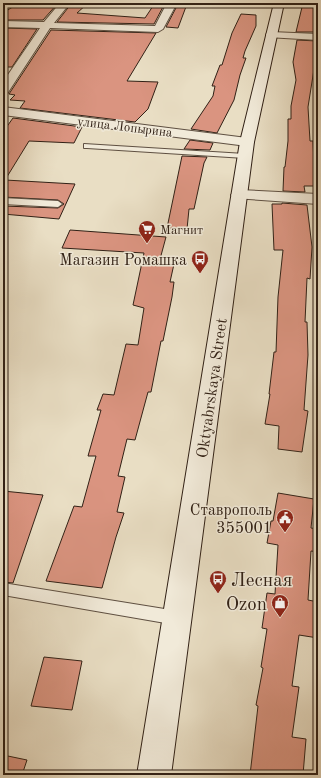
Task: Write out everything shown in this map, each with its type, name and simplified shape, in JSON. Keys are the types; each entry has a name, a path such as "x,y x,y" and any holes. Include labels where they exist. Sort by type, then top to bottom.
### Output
{"main road":[{"path":"3,91 47,25 65,3"},
{"path":"3,24 158,30 172,3"},
{"name":"Oktyabrskaya Street","path":"154,775 246,149 279,3"},
{"path":"271,35 318,37"},
{"name":"улица Лопырина","path":"3,111 246,149"},
{"path":"239,195 318,199"}],"lane":[{"path":"87,146 246,149"},
{"path":"3,201 58,204"},
{"path":"3,589 177,618"}],"building":[{"path":"19,3 58,3 43,20 3,20 3,13"},
{"path":"155,3 165,3 154,24 57,22 71,4 87,4 77,13 145,18"},
{"path":"303,3 313,3 316,32 296,32"},
{"path":"178,4 187,4 178,28 166,27"},
{"path":"241,14 256,15 256,26 245,51 243,58 246,58 234,100 217,133 191,129 213,96 215,86 212,86 220,65 222,65 232,33"},
{"path":"3,28 37,29 12,67 3,67"},
{"path":"51,30 156,33 127,81 158,82 148,109 135,122 20,108 25,101 10,100 15,95 9,94"},
{"path":"297,40 317,41 318,44 308,107 310,141 313,141 315,186 304,186 305,192 283,191 284,167 288,141 288,119 291,119 291,106 296,80 293,62"},
{"path":"13,118 82,127 74,143 29,141 5,180 75,184 59,219 3,214 3,206 58,208 64,204 58,200 3,197 3,132"},
{"path":"190,140 213,143 210,150 184,149"},
{"path":"182,156 207,157 204,163 194,209 189,209 187,229 167,228"},
{"path":"282,203 307,205 312,247 310,279 307,278 305,322 307,322 308,355 304,410 308,411 302,452 278,449 279,426 265,424 270,394 274,352 276,352 278,297 283,250 274,250 272,204"},
{"path":"70,230 166,237 159,263 174,264 170,282 174,282 172,297 163,341 161,341 151,392 148,392 135,440 127,439 118,476 125,477 117,512 124,513 102,588 46,581 74,506 82,507 96,456 88,456 101,410 97,410 103,394 114,395 126,344 138,345 144,308 133,305 144,253 62,248"},
{"path":"3,491 43,495 13,583 3,582"},
{"path":"278,493 314,499 311,528 318,529 318,552 311,551 308,600 318,602 318,638 299,635 292,686 299,687 292,737 306,739 303,775 250,775 258,706 256,705 263,668 261,667 267,629 262,628 267,593 275,594 278,545 267,543"},
{"path":"44,657 82,661 72,710 31,706"},
{"path":"3,755 27,760 22,775 3,775"}],"place":[{"name":"Магнит","path":"147,244"},
{"name":"Магазин Ромашка","path":"200,274"},
{"name":"Ставрополь 355001","path":"285,533"},
{"name":"Лесная","path":"218,594"},
{"name":"Ozon","path":"280,618"}]}
